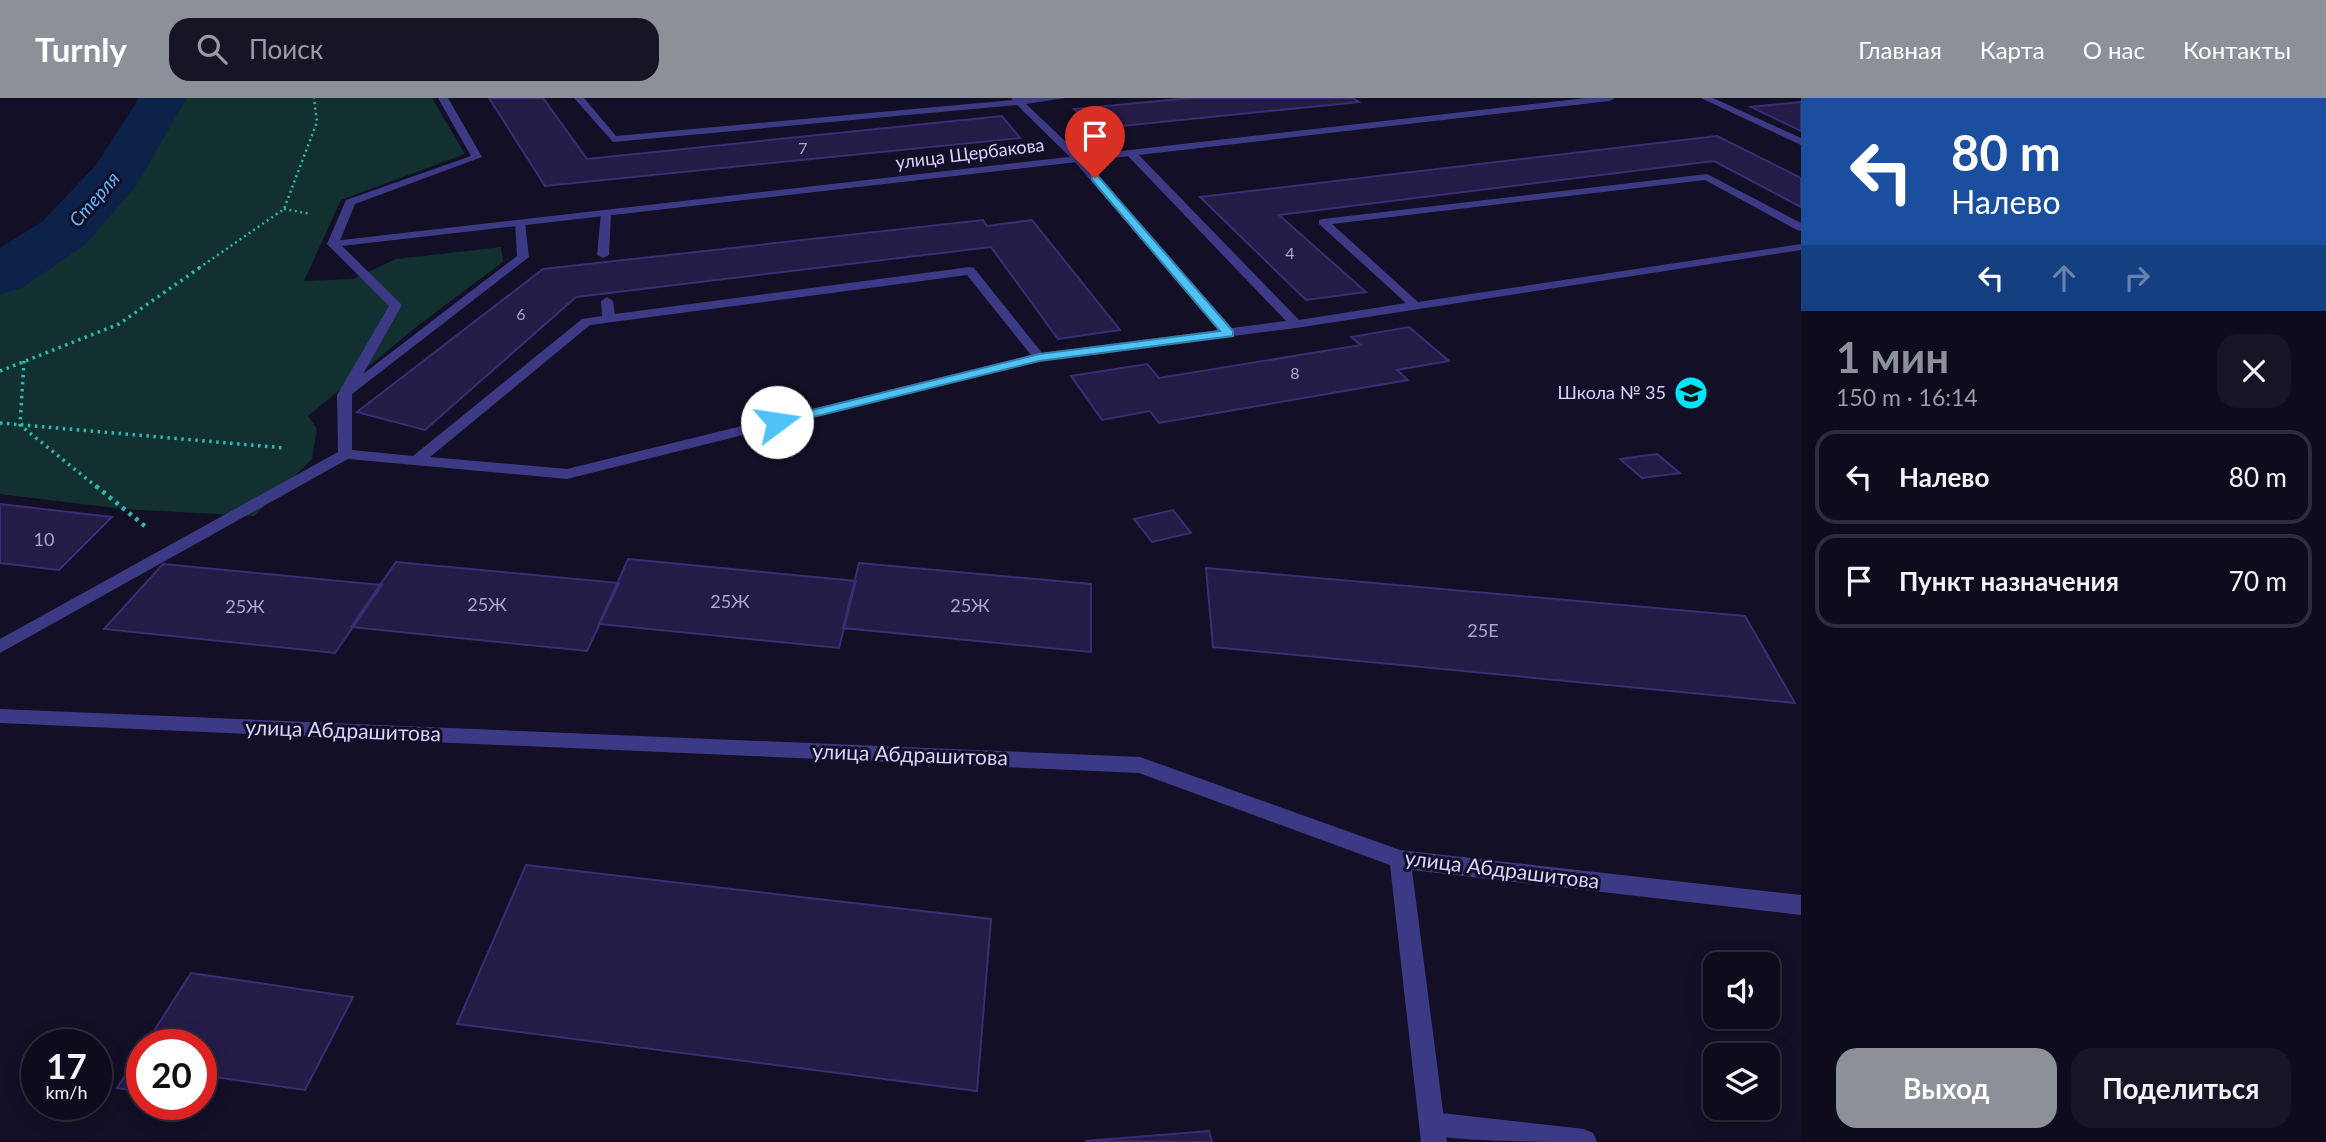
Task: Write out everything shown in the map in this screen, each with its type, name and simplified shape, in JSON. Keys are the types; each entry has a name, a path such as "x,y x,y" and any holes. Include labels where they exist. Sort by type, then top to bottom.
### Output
{"street":[{"path":"345,454 344,395 396,305 334,244 350,202 477,157 443,98"},
{"path":"579,98 613,139 1060,98"},
{"name":"улица Щербакова","path":"334,244 1610,98"},
{"path":"1706,98 1801,142"},
{"path":"1018,100 1078,159 1228,333"},
{"path":"1131,153 1296,324"},
{"path":"1416,306 1323,222 1707,177 1801,228"},
{"path":"603,255 606,213"},
{"path":"344,395 523,257 519,223"},
{"path":"0,647 345,454 567,474 1039,357 1296,324 1801,247"},
{"path":"417,460 586,322 970,271 1039,357"},
{"path":"607,301 609,319"},
{"name":"улица Абдрашитова","path":"0,716 1140,765 1401,859 1801,905"},
{"path":"1401,859 1433,1133 1584,1142"}],"path":[{"path":"0,371 119,324 285,209 317,122 314,98"},
{"path":"20,425 24,361"},
{"path":"0,423 345,454"},
{"path":"20,425 154,534"}],"green space":[{"path":"175,98 432,98 465,154 341,200 304,281 353,279 396,259 501,247 503,262 420,324 308,416 317,429 312,459 254,516 123,509 0,494 0,288 82,233 122,189"}],"building":[{"path":"489,98 543,98 587,159 1002,116 1020,138 545,186"},
{"path":"1190,98 1353,98 1359,102 1092,129 1074,109"},
{"path":"1801,102 1801,131 1751,107"},
{"path":"1717,136 1801,178 1801,207 1714,161 1279,215 1366,292 1306,300 1200,197"},
{"path":"983,220 987,226 1032,220 1120,330 1058,339 991,247 576,297 425,430 357,412 543,269"},
{"path":"1409,327 1449,361 1397,370 1408,380 1159,423 1150,411 1102,420 1071,376 1147,364 1159,378 1361,345 1351,337"},
{"path":"1657,454 1680,473 1642,478 1620,459"},
{"path":"0,504 112,517 59,570 0,563"},
{"path":"1173,510 1191,533 1152,542 1134,519"},
{"path":"628,559 856,581 839,648 599,624"},
{"path":"396,562 619,583 587,651 351,627"},
{"path":"859,563 1091,584 1091,652 843,628"},
{"path":"163,564 382,585 335,653 104,629"},
{"path":"1206,568 1745,616 1795,703 1213,647"},
{"path":"526,865 991,919 977,1091 457,1024"},
{"path":"191,973 353,997 305,1090 217,1077 217,1029 155,1029"},
{"path":"126,1074 126,1089 117,1088"},
{"path":"1209,1131 1212,1142 1085,1141"}],"waterway":[{"name":"Стерля","path":"0,275 64,233 117,175 163,98"}],"place":[{"name":"Школа № 35","path":"1691,393"}],"route":[{"path":"777,422 1039,357 1228,333 1095,178"}]}
